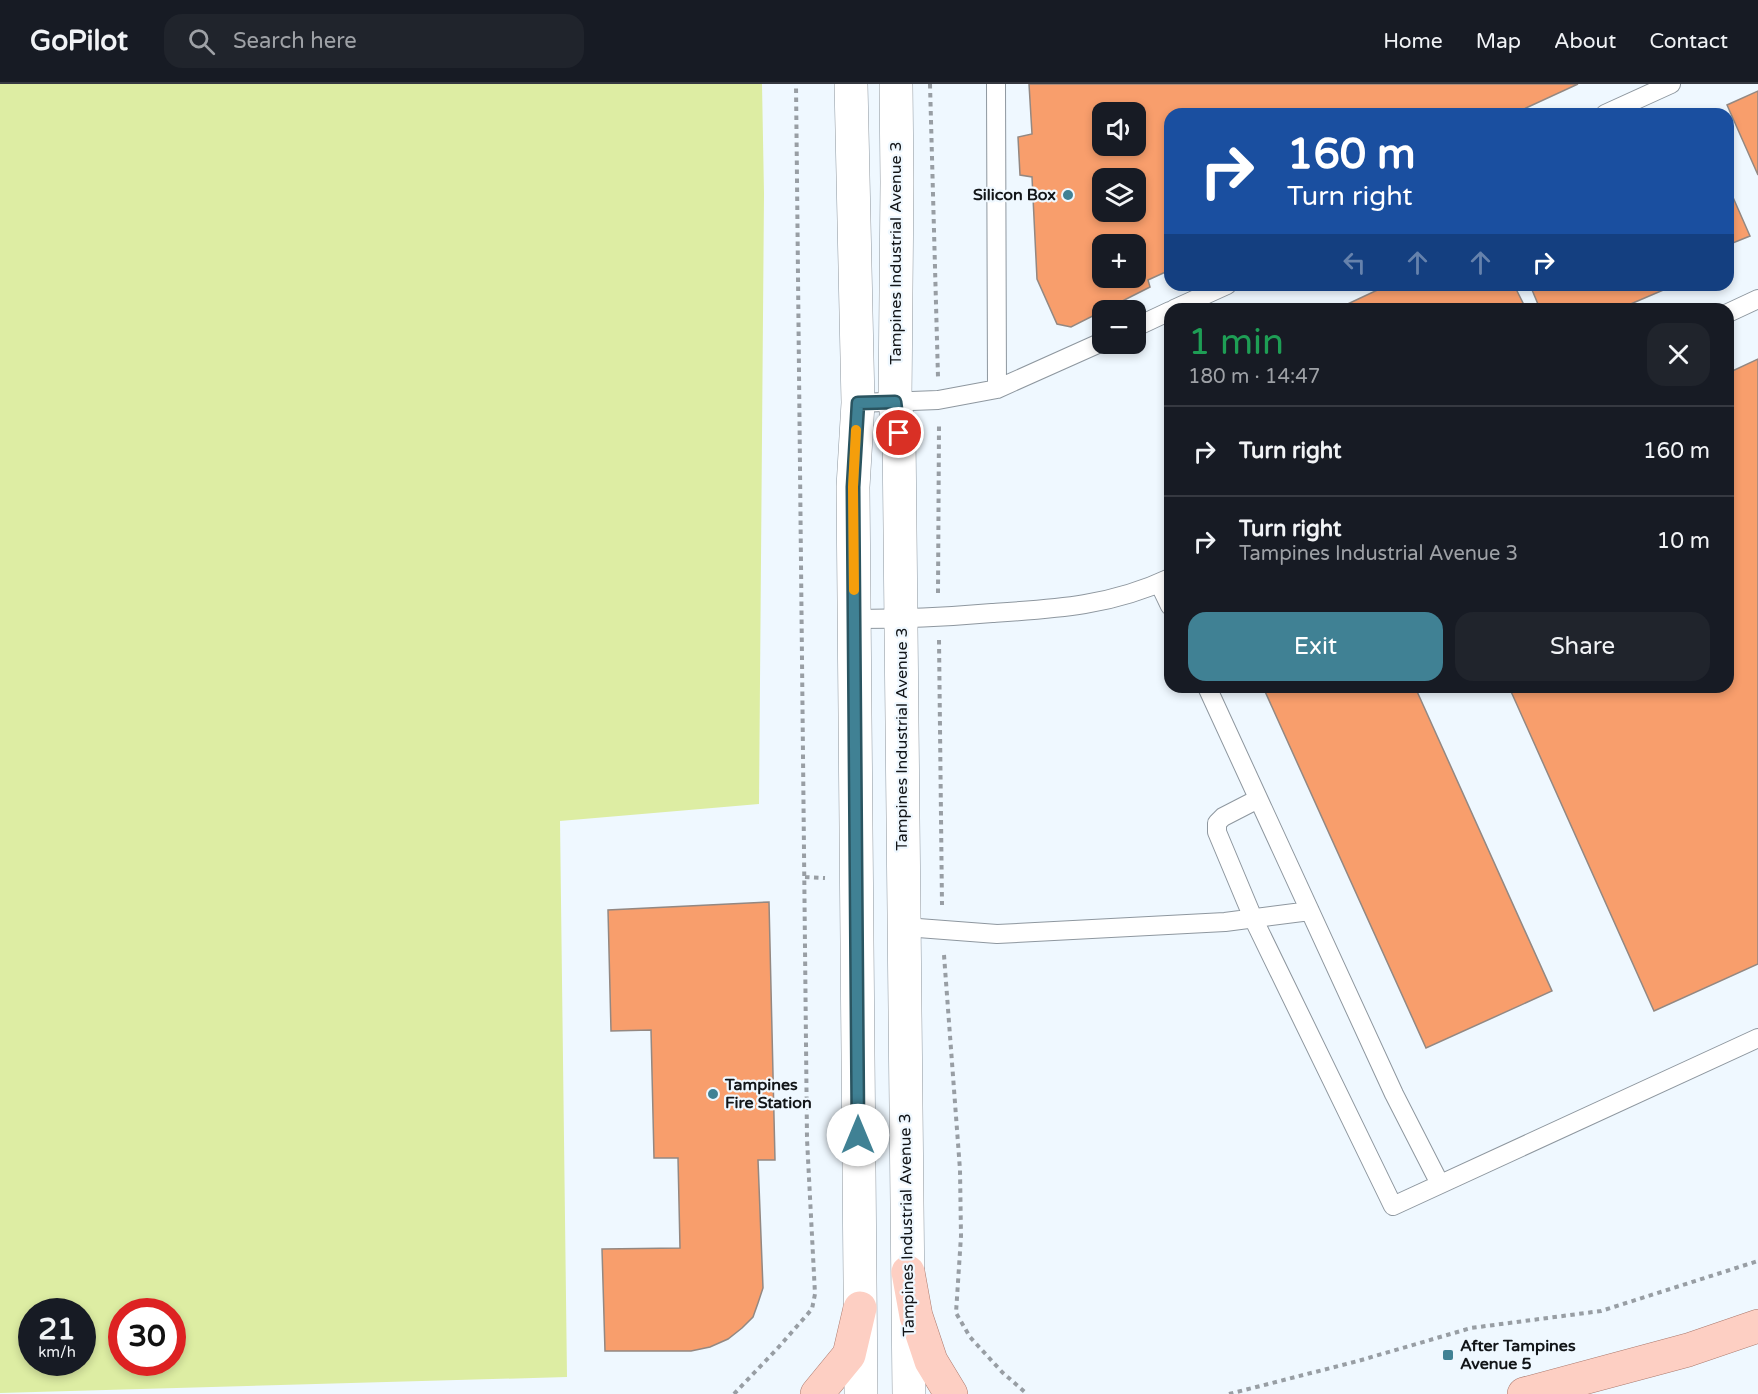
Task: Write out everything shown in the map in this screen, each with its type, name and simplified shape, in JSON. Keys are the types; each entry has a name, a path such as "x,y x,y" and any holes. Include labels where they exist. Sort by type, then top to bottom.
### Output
{"main road":[{"path":"908,1272 916,1316 931,1361 951,1394"},
{"path":"817,1394 849,1355 860,1308"},
{"path":"1524,1394 1688,1350 1758,1326"}],"street":[{"path":"851,84 858,403 853,487 861,1394"},
{"name":"Tampines Industrial Avenue 3","path":"896,84 895,402 899,433 909,1394"}],"lane":[{"path":"996,84 997,389"},
{"path":"1618,108 1671,84"},
{"path":"1187,303 1214,291"},
{"path":"1734,310 1758,299"},
{"path":"1146,322 1164,314"},
{"path":"858,403 938,400 997,389 1092,346"},
{"path":"855,619 901,620 1071,608 1112,600 1164,581"},
{"path":"1210,693 1395,1094 1440,1184"},
{"path":"1258,800 1223,817 1218,823 1217,832 1253,918 1393,1206 1758,1038"},
{"path":"905,927 997,934 1225,922 1310,911"}],"path":[{"path":"734,1394 812,1309 815,1294 807,1139 796,84"},
{"path":"930,84 938,400 938,617 943,930 960,1170 961,1236 956,1313 970,1337 1002,1372 1027,1394"},
{"path":"1229,1394 1358,1361 1471,1328 1601,1311 1758,1262"}],"green space":[{"path":"0,84 762,84 764,194 759,804 560,821 567,1377 0,1393"}],"building":[{"name":"Silicon Box","path":"1029,84 1578,84 1526,108 1164,108 1164,273 1148,280 1150,287 1124,300 1092,300 1092,316 1071,327 1057,324 1037,279 1032,177 1020,175 1018,137 1032,134"},
{"path":"1758,91 1758,175 1734,121 1734,108 1728,108 1727,105"},
{"path":"1734,200 1750,236 1734,243"},
{"path":"1375,291 1517,291 1523,303 1350,303"},
{"path":"1532,291 1661,291 1633,303 1538,303"},
{"path":"1758,359 1758,964 1654,1011 1512,693 1734,693 1734,370"},
{"path":"1266,693 1418,693 1552,991 1426,1048"},
{"name":"Tampines Fire Station","path":"769,902 775,1160 758,1160 763,1288 753,1317 728,1339 710,1347 691,1351 605,1351 602,1249 680,1248 678,1158 654,1158 651,1030 611,1031 608,910"}],"slow traffic":[{"path":"854,590 853,487 856,430"}],"place":[{"name":"Silicon Box","path":"1068,195"},
{"name":"Tampines Fire Station","path":"713,1094"},
{"name":"After Tampines Avenue 5","path":"1448,1355"}],"route":[{"path":"858,1135 853,487 858,403 895,402 899,433"}]}
